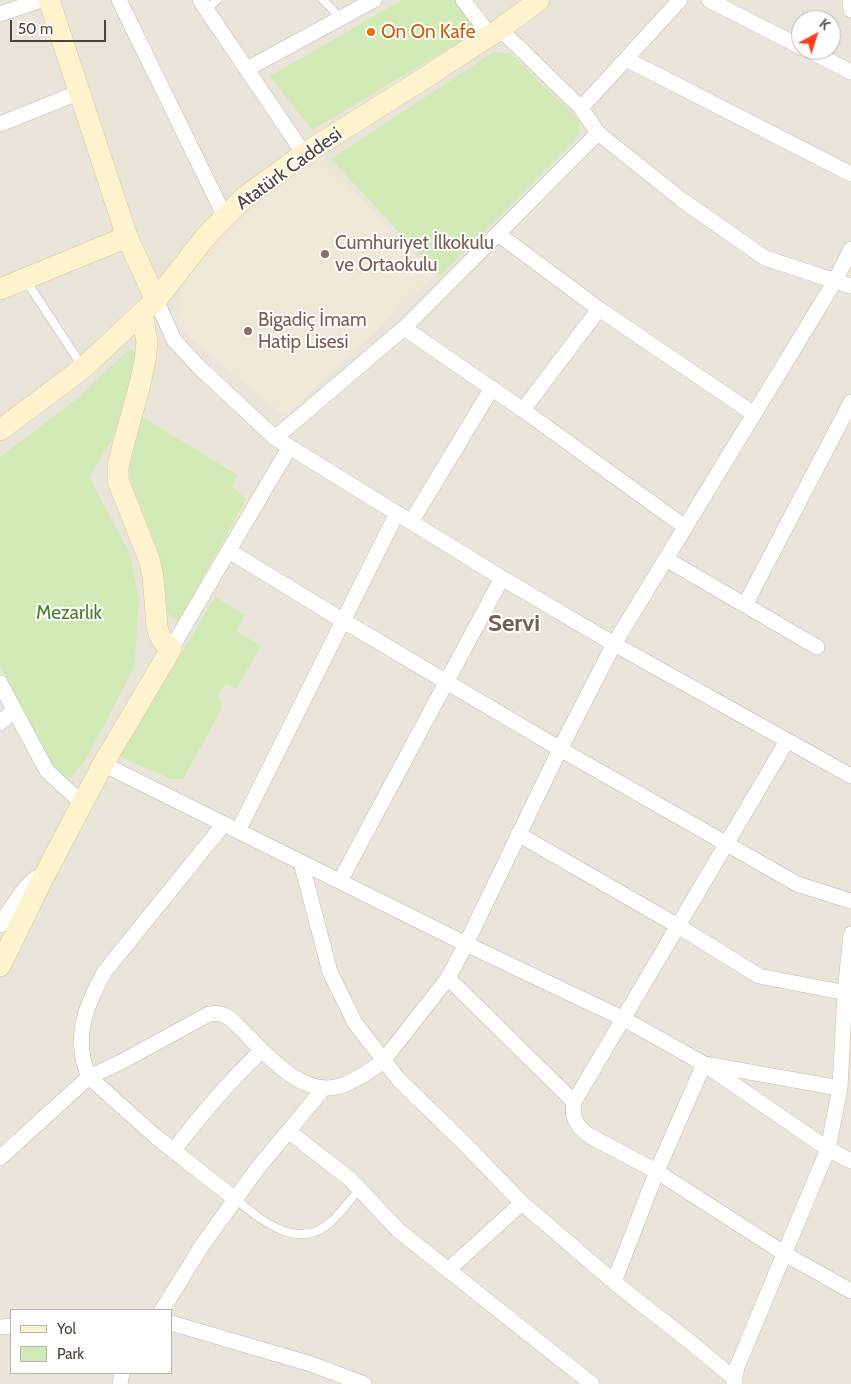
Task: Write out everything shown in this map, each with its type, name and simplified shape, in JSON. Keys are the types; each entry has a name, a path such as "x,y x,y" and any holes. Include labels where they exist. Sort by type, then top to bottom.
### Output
{"street":[{"path":"0,14 42,0"},
{"path":"49,0 149,307 174,340 198,366 275,438 289,448 614,644 851,776"},
{"path":"119,0 225,218"},
{"path":"247,69 374,0"},
{"path":"463,0 495,32 581,108 598,133 682,200 765,258 851,286"},
{"name":"Atatürk Caddesi","path":"0,430 83,368 149,307 207,236 246,196 304,154 424,80 539,0"},
{"path":"581,108 680,0"},
{"path":"709,0 791,41"},
{"path":"850,0 851,10"},
{"path":"208,3 247,69 304,154"},
{"path":"626,58 851,174"},
{"path":"828,60 851,72"},
{"path":"0,124 80,92"},
{"path":"275,438 404,328 598,133"},
{"path":"498,234 599,309 754,414"},
{"path":"0,289 127,237"},
{"path":"0,1158 89,1076 121,1062 208,1014 224,1014 230,1018 262,1050 303,1083 324,1088 339,1086 369,1072 383,1061 448,978 560,749 614,644 835,281 851,249"},
{"path":"149,307 145,361 134,411 118,466 118,481 153,577 156,626 163,641 171,649"},
{"path":"523,410 599,309"},
{"path":"404,328 492,388 685,527"},
{"path":"412,522 492,388"},
{"path":"745,605 851,402"},
{"path":"0,966 44,876 103,764 289,448"},
{"path":"235,1199 155,1136 89,1076 83,1064 81,1040 83,1025 90,998 105,971 231,827 397,513"},
{"path":"229,551 560,749 797,884 851,900"},
{"path":"666,559 817,647"},
{"path":"340,881 502,578"},
{"path":"0,683 47,771 83,804"},
{"path":"0,723 14,710"},
{"path":"787,740 574,1102 573,1116 583,1131 657,1171 786,1254 851,1292"},
{"path":"103,764 466,944 624,1019 704,1064 828,1150 851,1162"},
{"path":"518,834 678,926 759,976 848,993"},
{"path":"301,862 330,972 355,1023 383,1061 399,1080 462,1140 522,1204 734,1382 742,1355 786,1254 828,1150 840,1088 851,934"},
{"path":"0,925 27,885 37,876 44,876"},
{"path":"448,978 574,1102"},
{"path":"174,1150 206,1108 262,1050"},
{"path":"704,1064 840,1088"},
{"path":"614,1282 657,1171 704,1064"},
{"path":"163,1309 203,1244 235,1199 257,1169 324,1088"},
{"path":"288,1131 340,1169 399,1231 592,1384"},
{"path":"448,1270 522,1204"},
{"path":"172,1323 311,1364 364,1384"},
{"path":"331,1384 347,1376"}],"lane":[{"path":"323,0 341,18"},
{"path":"25,278 83,368"},
{"path":"235,1199 270,1226 289,1232 307,1234 332,1221 360,1188"}],"shaded area":[{"path":"0,0 851,0 851,1384 0,1384"},
{"name":"Cumhuriyet İlkokulu ve Ortaokulu","path":"321,155 434,276 285,417 190,338 180,324 179,304 182,284 242,208"}],"green space":[{"path":"402,0 454,0 472,22 473,34 312,130 270,76"},
{"path":"494,52 511,54 580,121 578,137 440,276 331,159"},
{"name":"Mezarlık","path":"130,348 139,355 114,436 89,477 130,554 139,599 134,668 85,761 69,779 52,766 0,665 0,457 79,397"},
{"path":"141,416 237,475 232,487 246,499 179,622 168,614 163,573 154,541 132,486 129,469"},
{"path":"215,597 245,615 236,631 261,646 236,689 226,683 218,696 221,700 221,710 183,779 171,779 122,758 120,750"}],"place":[{"name":"On On Kafe","path":"371,32"},
{"name":"Cumhuriyet İlkokulu ve Ortaokulu","path":"325,254"},
{"name":"Bigadiç İmam Hatip Lisesi","path":"248,331"}],"district":[{"name":"Servi","path":"514,624"}]}
